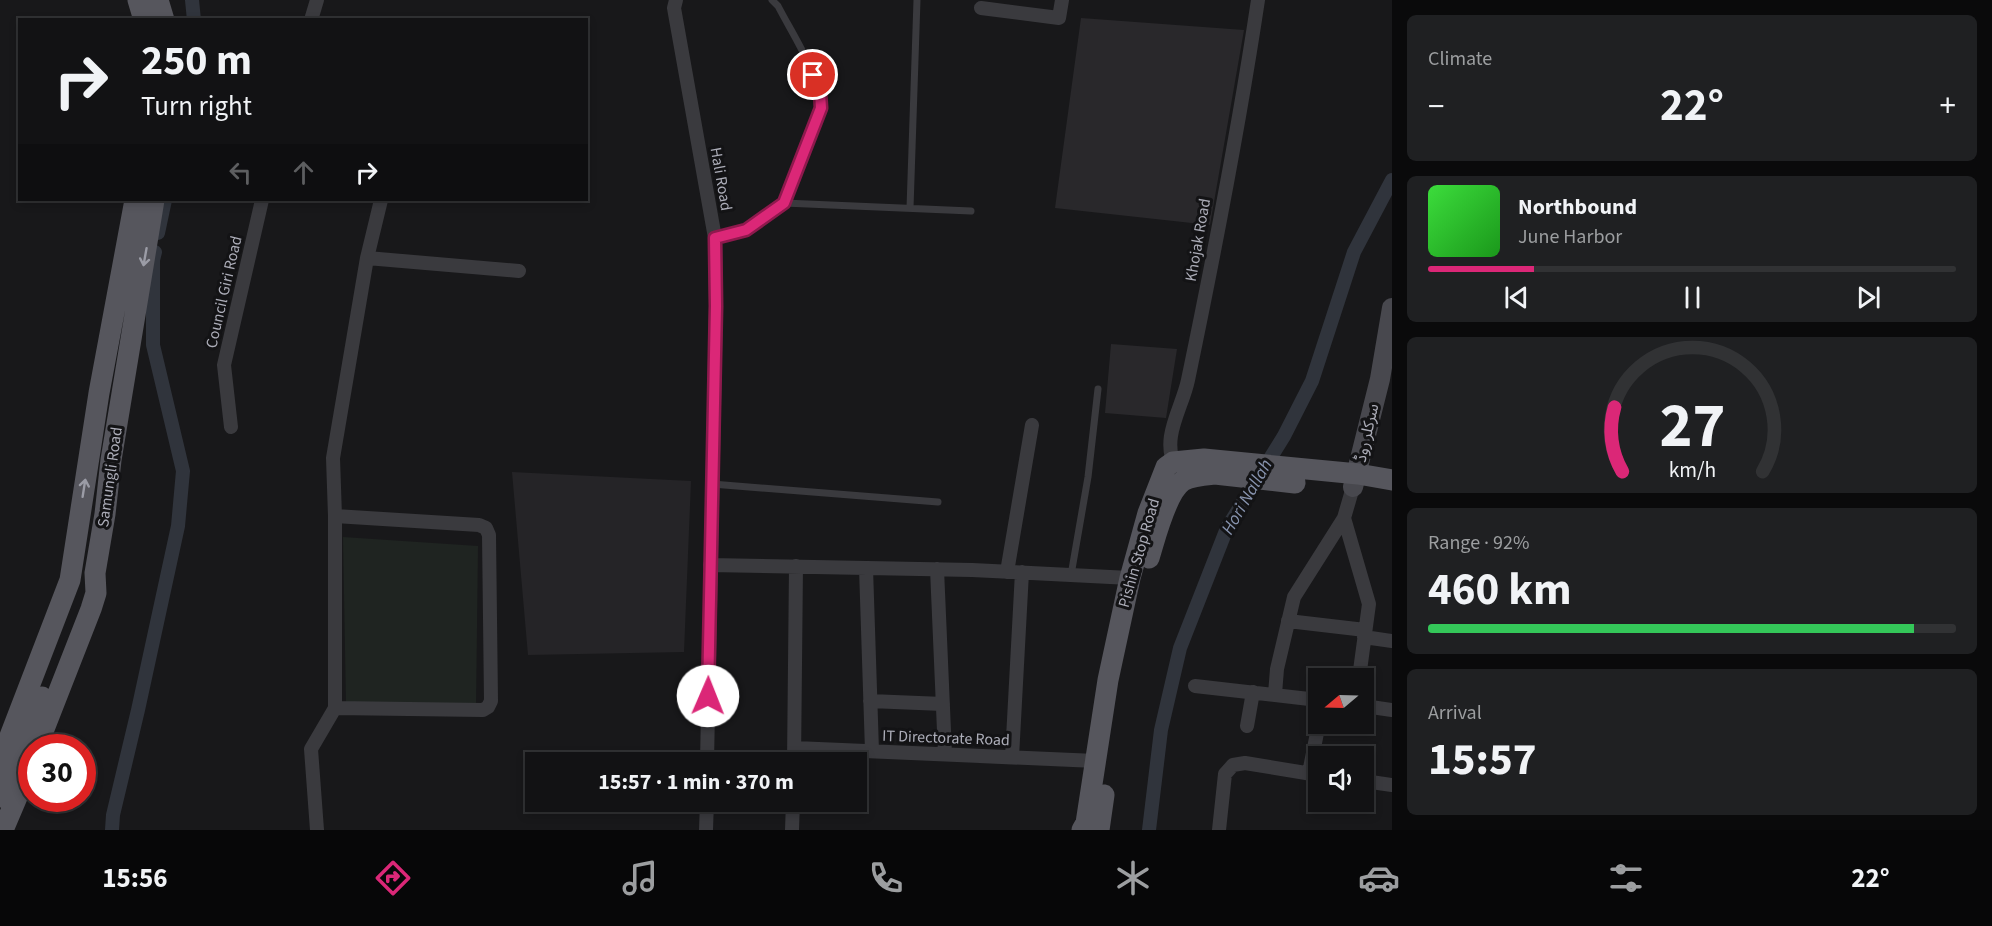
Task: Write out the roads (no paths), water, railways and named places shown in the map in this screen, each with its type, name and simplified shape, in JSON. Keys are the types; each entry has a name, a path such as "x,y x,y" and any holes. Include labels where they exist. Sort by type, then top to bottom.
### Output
{"main road":[{"path":"138,0 143,18"},
{"path":"158,0 163,18"},
{"name":"Samungli Road","path":"0,723 56,577 75,546 99,393 135,201"},
{"name":"Samungli Road","path":"42,734 96,593 95,573 113,449 154,201"},
{"path":"1173,462 1204,459 1266,470 1355,481 1392,480"},
{"name":"Pishin Stop Road","path":"1083,830 1086,823 1108,680 1130,578 1148,513 1166,467 1173,462"},
{"path":"1183,481 1202,475 1232,476 1266,470"},
{"name":"Pishin Stop Road","path":"1099,830 1136,603 1169,498 1183,481"},
{"path":"1355,481 1392,493"},
{"path":"0,762 70,580 75,546"},
{"path":"0,797 77,609 95,573"},
{"path":"5,828 18,796"}],"street":[{"path":"312,18 317,0"},
{"name":"Hali Road","path":"675,0 674,8 715,238 716,306 707,752"},
{"path":"981,8 1059,18 1062,0"},
{"name":"Khojak Road","path":"1183,481 1173,462 1170,446 1173,423 1186,391 1201,319 1258,0"},
{"name":"Council Giri Road","path":"231,427 224,365 262,201"},
{"path":"317,830 311,749 335,708 333,458 367,258 381,201"},
{"path":"367,258 519,271"},
{"name":"سرکلر روڈ","path":"1355,481 1380,379 1392,308"},
{"path":"1006,572 1032,425"},
{"path":"1275,694 1277,669 1294,597 1344,518 1355,481"},
{"path":"335,516 479,525 486,528 489,535 491,701 483,710 335,708"},
{"path":"1344,518 1369,604 1360,668"},
{"path":"710,565 937,569 1130,578"},
{"path":"795,752 796,566"},
{"path":"866,568 872,751"},
{"path":"937,569 945,754"},
{"path":"1012,757 1022,572"},
{"path":"1288,621 1392,640"},
{"path":"1194,686 1308,699"},
{"path":"1247,726 1253,692"},
{"path":"870,701 943,704"},
{"path":"1374,707 1392,710"},
{"name":"IT Directorate Road","path":"853,752 1096,761"},
{"path":"1219,830 1226,774 1233,765 1245,763 1308,773"},
{"path":"1374,782 1392,785"},
{"path":"706,830 707,812"},
{"path":"792,830 793,812"}],"lane":[{"path":"715,238 746,230 784,203 821,108 820,93 805,58 778,6 772,0"},
{"path":"910,208 917,0"},
{"path":"784,203 971,211"},
{"path":"1071,575 1089,477 1098,389"},
{"path":"712,484 938,502"}],"waterway":[{"path":"192,0 194,18"},
{"name":"Hori Nallah","path":"1149,830 1161,730 1180,648 1227,528 1284,436 1312,381 1354,252 1392,180"},
{"path":"158,233 165,201"},
{"path":"112,830 113,815 178,526 183,471 153,345 153,260 155,252"}]}
